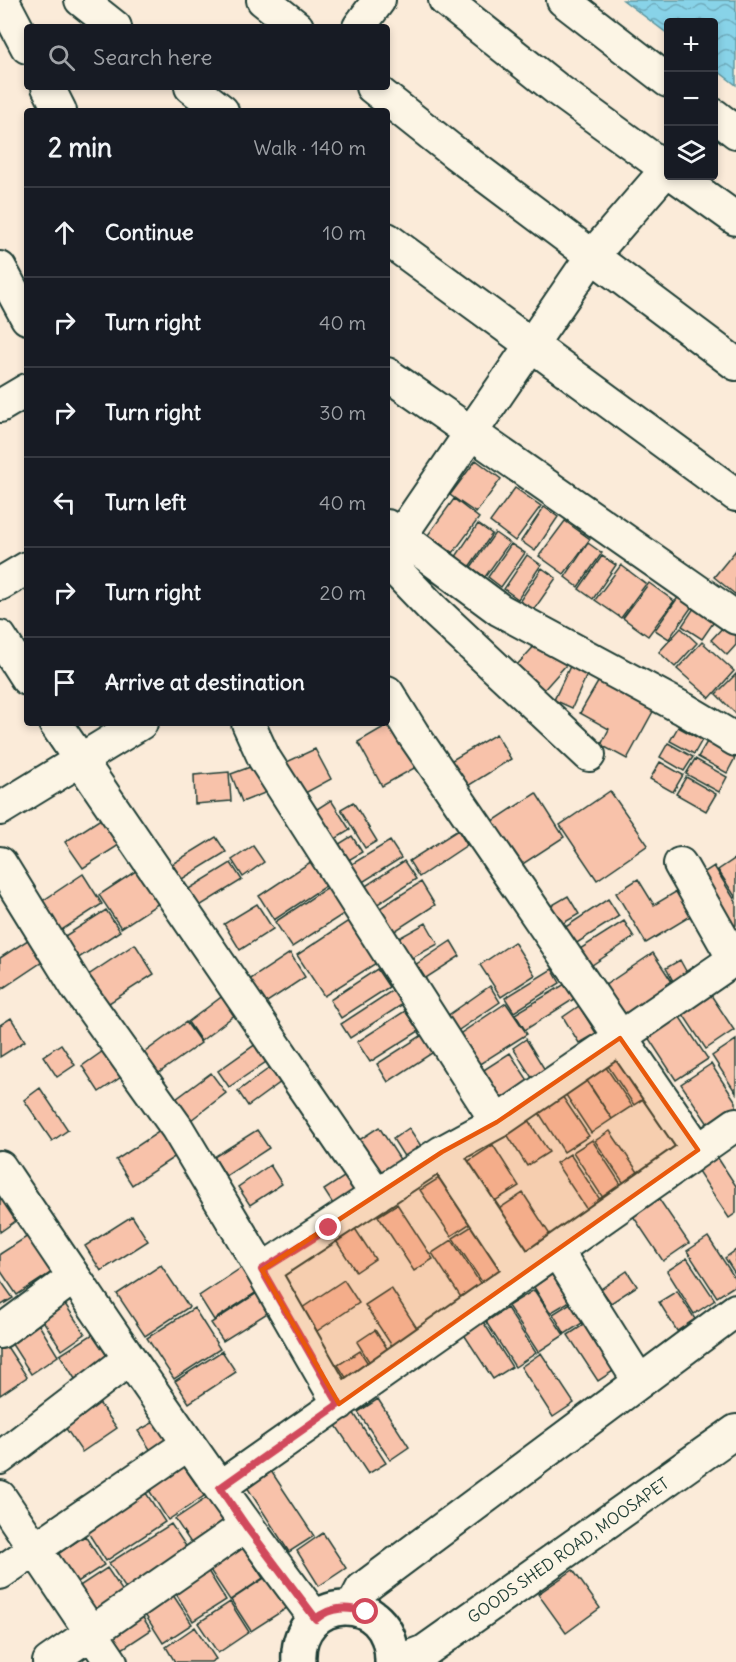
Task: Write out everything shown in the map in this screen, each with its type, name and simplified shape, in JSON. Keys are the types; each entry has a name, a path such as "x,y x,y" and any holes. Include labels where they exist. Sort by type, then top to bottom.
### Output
{"street":[{"path":"81,0 112,24"},
{"path":"263,0 293,24"},
{"path":"361,24 379,0"},
{"path":"446,0 558,90 664,166"},
{"path":"563,0 664,77"},
{"path":"5,5 24,41"},
{"path":"50,90 58,108"},
{"path":"195,90 218,108"},
{"path":"376,90 455,153 736,364"},
{"path":"718,118 736,132"},
{"path":"390,534 472,431 592,256 664,179"},
{"path":"683,180 736,219"},
{"path":"390,241 736,495"},
{"path":"0,268 24,312"},
{"path":"390,376 472,431 536,479 736,618"},
{"path":"0,406 24,392"},
{"path":"390,534 500,610 684,709 736,740"},
{"path":"390,534 434,610 589,755"},
{"path":"0,584 24,570"},
{"path":"0,637 24,674"},
{"path":"390,697 412,734 698,1150"},
{"path":"57,726 377,1195"},
{"path":"0,809 136,726"},
{"path":"249,726 264,758 497,1122"},
{"path":"0,862 76,986 177,1128 339,1404"},
{"path":"262,1270 442,1152 497,1122 735,959 680,864"},
{"path":"220,1488 736,1124"},
{"path":"442,1152 524,1274"},
{"path":"0,1167 188,1444 316,1619"},
{"path":"557,1251 639,1381"},
{"path":"0,1332 74,1277"},
{"path":"352,1608 362,1589 736,1310"},
{"path":"0,1458 129,1359"},
{"name":"GOODS SHED ROAD, MOOSAPET","path":"397,1662 429,1656 736,1431"},
{"path":"0,1573 188,1444"},
{"path":"0,1497 111,1662"},
{"path":"49,1662 246,1526"},
{"path":"292,1658 310,1623 322,1614 336,1609 352,1608 366,1612 378,1621 388,1634 392,1648 392,1662"}],"highlighted area":[{"path":"620,1038 698,1150 339,1404 262,1270 442,1152 497,1122"}],"water":[{"path":"623,0 736,0 736,85 718,71 718,18 664,18 664,31"}],"building":[{"path":"476,460 501,479 476,513 450,495"},
{"path":"515,488 541,506 515,541 490,522"},
{"path":"454,499 479,518 453,553 428,535"},
{"path":"544,507 558,517 535,551 521,541"},
{"path":"565,521 590,539 564,574 539,556"},
{"path":"478,524 492,534 469,567 455,558"},
{"path":"495,533 509,543 485,577 471,567"},
{"path":"588,543 602,553 578,587 565,577"},
{"path":"511,544 525,553 501,587 488,577"},
{"path":"736,550 736,595 714,577"},
{"path":"527,555 541,565 518,599 504,589"},
{"path":"602,556 616,565 593,599 579,589"},
{"path":"621,565 646,584 621,618 595,600"},
{"path":"542,568 556,578 533,611 519,602"},
{"path":"649,583 674,601 648,636 623,618"},
{"path":"679,596 693,605 669,639 655,630"},
{"path":"698,602 718,616 702,639 682,626"},
{"path":"726,624 736,633 736,645 727,655 711,640"},
{"path":"681,628 697,643 675,667 659,652"},
{"path":"539,641 566,665 542,692 515,667"},
{"path":"702,642 734,671 710,698 677,669"},
{"path":"572,662 589,670 572,708 554,700"},
{"path":"736,674 736,714 716,694"},
{"path":"601,677 656,706 627,759 601,745 609,729 580,713"},
{"path":"394,721 418,766 382,786 358,742 385,726 390,726"},
{"path":"678,727 702,740 694,754 670,741"},
{"path":"496,734 511,759 463,789 447,763"},
{"path":"708,740 736,756 727,773 698,757"},
{"path":"668,743 693,757 684,771 660,757"},
{"path":"315,749 331,779 296,798 278,766"},
{"path":"695,759 727,777 719,792 686,774"},
{"path":"660,762 683,775 673,792 650,779"},
{"path":"261,763 272,790 242,802 231,774"},
{"path":"229,772 231,801 195,804 194,775"},
{"path":"686,777 716,794 706,811 676,794"},
{"path":"610,791 648,845 597,880 560,825"},
{"path":"536,793 564,837 512,871 484,827"},
{"path":"331,800 350,830 324,846 306,816"},
{"path":"353,802 377,841 365,848 341,809"},
{"path":"113,811 130,838 83,868 65,842"},
{"path":"458,830 467,845 419,877 409,861"},
{"path":"352,836 362,852 337,867 328,851"},
{"path":"216,837 226,852 182,879 172,864"},
{"path":"390,841 401,858 353,888 342,870"},
{"path":"253,846 264,862 243,877 232,860"},
{"path":"736,858 736,898 718,870"},
{"path":"312,861 327,885 274,920 259,896"},
{"path":"404,861 416,879 370,909 358,891"},
{"path":"148,863 170,896 121,928 99,895"},
{"path":"231,863 242,880 198,907 187,890"},
{"path":"714,866 736,902 736,925 730,929 697,877"},
{"path":"83,874 102,904 54,935 35,906"},
{"path":"638,879 654,905 684,887 699,911 646,943 616,893"},
{"path":"421,882 435,905 384,938 369,915"},
{"path":"328,887 345,913 292,947 275,922"},
{"path":"568,896 579,914 555,928 544,910"},
{"path":"608,899 619,916 569,948 558,932"},
{"path":"257,904 273,929 240,950 224,924"},
{"path":"106,910 120,931 71,963 57,941"},
{"path":"353,918 381,960 324,996 297,955"},
{"path":"624,921 634,937 583,971 572,954"},
{"path":"426,923 438,944 401,964 390,943"},
{"path":"37,934 51,956 0,990 0,958"},
{"path":"451,941 460,956 415,985 406,971"},
{"path":"514,942 535,975 501,997 480,965"},
{"path":"135,944 154,974 106,1005 87,976"},
{"path":"290,953 305,977 261,1006 246,982"},
{"path":"653,953 678,991 629,1024 604,986"},
{"path":"680,960 692,982 678,990 666,968"},
{"path":"377,969 389,987 341,1018 330,1000"},
{"path":"552,969 560,983 514,1012 505,998"},
{"path":"703,983 734,1030 706,1049 675,1002"},
{"path":"565,984 574,999 525,1030 515,1014"},
{"path":"490,986 500,1002 450,1036 440,1021"},
{"path":"232,989 245,1007 201,1041 188,1022"},
{"path":"393,990 403,1004 350,1038 341,1024"},
{"path":"506,1003 527,1034 475,1067 455,1037"},
{"path":"671,1004 708,1059 676,1080 640,1025"},
{"path":"579,1006 596,1033 579,1043 563,1017"},
{"path":"405,1011 419,1031 370,1062 357,1042"},
{"path":"11,1018 25,1041 0,1057 0,1025"},
{"path":"186,1022 201,1043 156,1075 141,1055"},
{"path":"424,1034 435,1051 388,1082 377,1064"},
{"path":"263,1039 275,1056 229,1087 218,1071"},
{"path":"526,1039 545,1070 532,1078 513,1048"},
{"path":"736,1040 736,1093 712,1056"},
{"path":"61,1044 75,1065 57,1077 43,1056"},
{"path":"620,1045 651,1094 634,1105 602,1057"},
{"path":"106,1049 124,1075 99,1092 82,1066"},
{"path":"510,1053 529,1082 498,1102 479,1073"},
{"path":"599,1057 632,1106 612,1119 580,1070"},
{"path":"275,1064 285,1079 248,1106 238,1091"},
{"path":"711,1064 736,1102 736,1110 710,1127 681,1084"},
{"path":"579,1070 612,1119 591,1133 558,1083"},
{"path":"211,1073 226,1093 187,1123 172,1102"},
{"path":"556,1087 589,1136 564,1152 532,1102"},
{"path":"40,1088 68,1130 52,1141 24,1100"},
{"path":"526,1117 549,1152 527,1166 505,1131"},
{"path":"166,1127 182,1152 132,1185 116,1160"},
{"path":"379,1127 403,1164 375,1183 350,1146"},
{"path":"409,1128 429,1158 412,1169 393,1139"},
{"path":"257,1130 269,1148 226,1176 214,1157"},
{"path":"610,1131 640,1175 625,1185 595,1141"},
{"path":"592,1140 624,1189 605,1201 573,1152"},
{"path":"493,1145 519,1186 490,1204 464,1164"},
{"path":"714,1152 736,1186 736,1213 729,1218 694,1165"},
{"path":"570,1154 603,1204 589,1213 556,1163"},
{"path":"270,1165 282,1184 250,1205 238,1187"},
{"path":"356,1169 372,1194 340,1215 324,1190"},
{"path":"447,1173 477,1219 451,1236 420,1190"},
{"path":"523,1193 556,1244 530,1261 497,1210"},
{"path":"0,1194 17,1220 0,1232"},
{"path":"657,1196 689,1243 663,1261 631,1213"},
{"path":"397,1204 433,1259 414,1271 378,1216"},
{"path":"132,1216 148,1241 101,1271 85,1246"},
{"path":"480,1221 512,1271 486,1288 453,1238"},
{"path":"352,1224 375,1259 356,1272 333,1236"},
{"path":"28,1236 52,1272 17,1295 0,1270 0,1254"},
{"path":"708,1237 736,1280 736,1285 717,1297 687,1251"},
{"path":"452,1240 484,1289 464,1302 432,1253"},
{"path":"736,1250 736,1275 725,1258"},
{"path":"687,1258 715,1300 694,1314 667,1271"},
{"path":"161,1265 189,1307 145,1336 117,1294"},
{"path":"244,1266 260,1290 214,1320 199,1296"},
{"path":"559,1270 577,1297 550,1313 534,1287"},
{"path":"627,1271 637,1286 611,1303 601,1289"},
{"path":"344,1280 359,1303 317,1331 302,1308"},
{"path":"0,1282 13,1298 0,1306"},
{"path":"391,1288 424,1339 398,1355 365,1305"},
{"path":"534,1290 564,1335 538,1352 508,1306"},
{"path":"677,1291 695,1319 677,1331 659,1302"},
{"path":"257,1293 269,1312 223,1341 211,1323"},
{"path":"580,1297 593,1316 565,1334 553,1314"},
{"path":"63,1301 85,1334 62,1350 40,1316"},
{"path":"194,1308 220,1349 174,1379 147,1338"},
{"path":"507,1308 536,1353 515,1367 486,1322"},
{"path":"480,1317 512,1367 493,1379 461,1330"},
{"path":"594,1318 624,1364 598,1381 568,1335"},
{"path":"36,1320 58,1356 31,1374 8,1338"},
{"path":"375,1330 394,1359 375,1371 357,1342"},
{"path":"93,1334 113,1365 80,1387 60,1355"},
{"path":"2,1339 27,1377 0,1395 0,1341"},
{"path":"222,1351 236,1372 189,1403 175,1381"},
{"path":"360,1351 374,1373 352,1387 338,1365"},
{"path":"541,1353 574,1403 553,1417 521,1367"},
{"path":"92,1393 117,1428 82,1452 58,1417"},
{"path":"378,1399 409,1447 390,1460 358,1412"},
{"path":"353,1412 386,1463 368,1474 335,1424"},
{"path":"154,1422 171,1446 155,1457 138,1431"},
{"path":"182,1464 204,1496 168,1520 147,1487"},
{"path":"271,1471 314,1536 289,1552 247,1487"},
{"path":"146,1493 165,1522 106,1561 87,1531"},
{"path":"208,1497 230,1531 197,1552 175,1519"},
{"path":"171,1524 192,1555 130,1595 109,1563"},
{"path":"323,1533 346,1568 319,1586 297,1551"},
{"path":"85,1536 104,1565 70,1587 51,1558"},
{"path":"240,1543 263,1578 230,1600 206,1564"},
{"path":"107,1568 128,1599 92,1622 72,1591"},
{"path":"573,1570 600,1608 566,1633 538,1594"},
{"path":"208,1571 226,1600 193,1621 175,1592"},
{"path":"269,1575 290,1606 251,1631 231,1600"},
{"path":"173,1595 192,1624 163,1643 144,1613"},
{"path":"230,1602 249,1632 218,1653 198,1623"},
{"path":"140,1613 151,1630 116,1653 105,1636"},
{"path":"195,1627 216,1659 211,1662 175,1662 166,1647"}],"route":[{"path":"329,1228 262,1270 339,1404 220,1488 316,1619 336,1609 352,1608 366,1612"}]}
